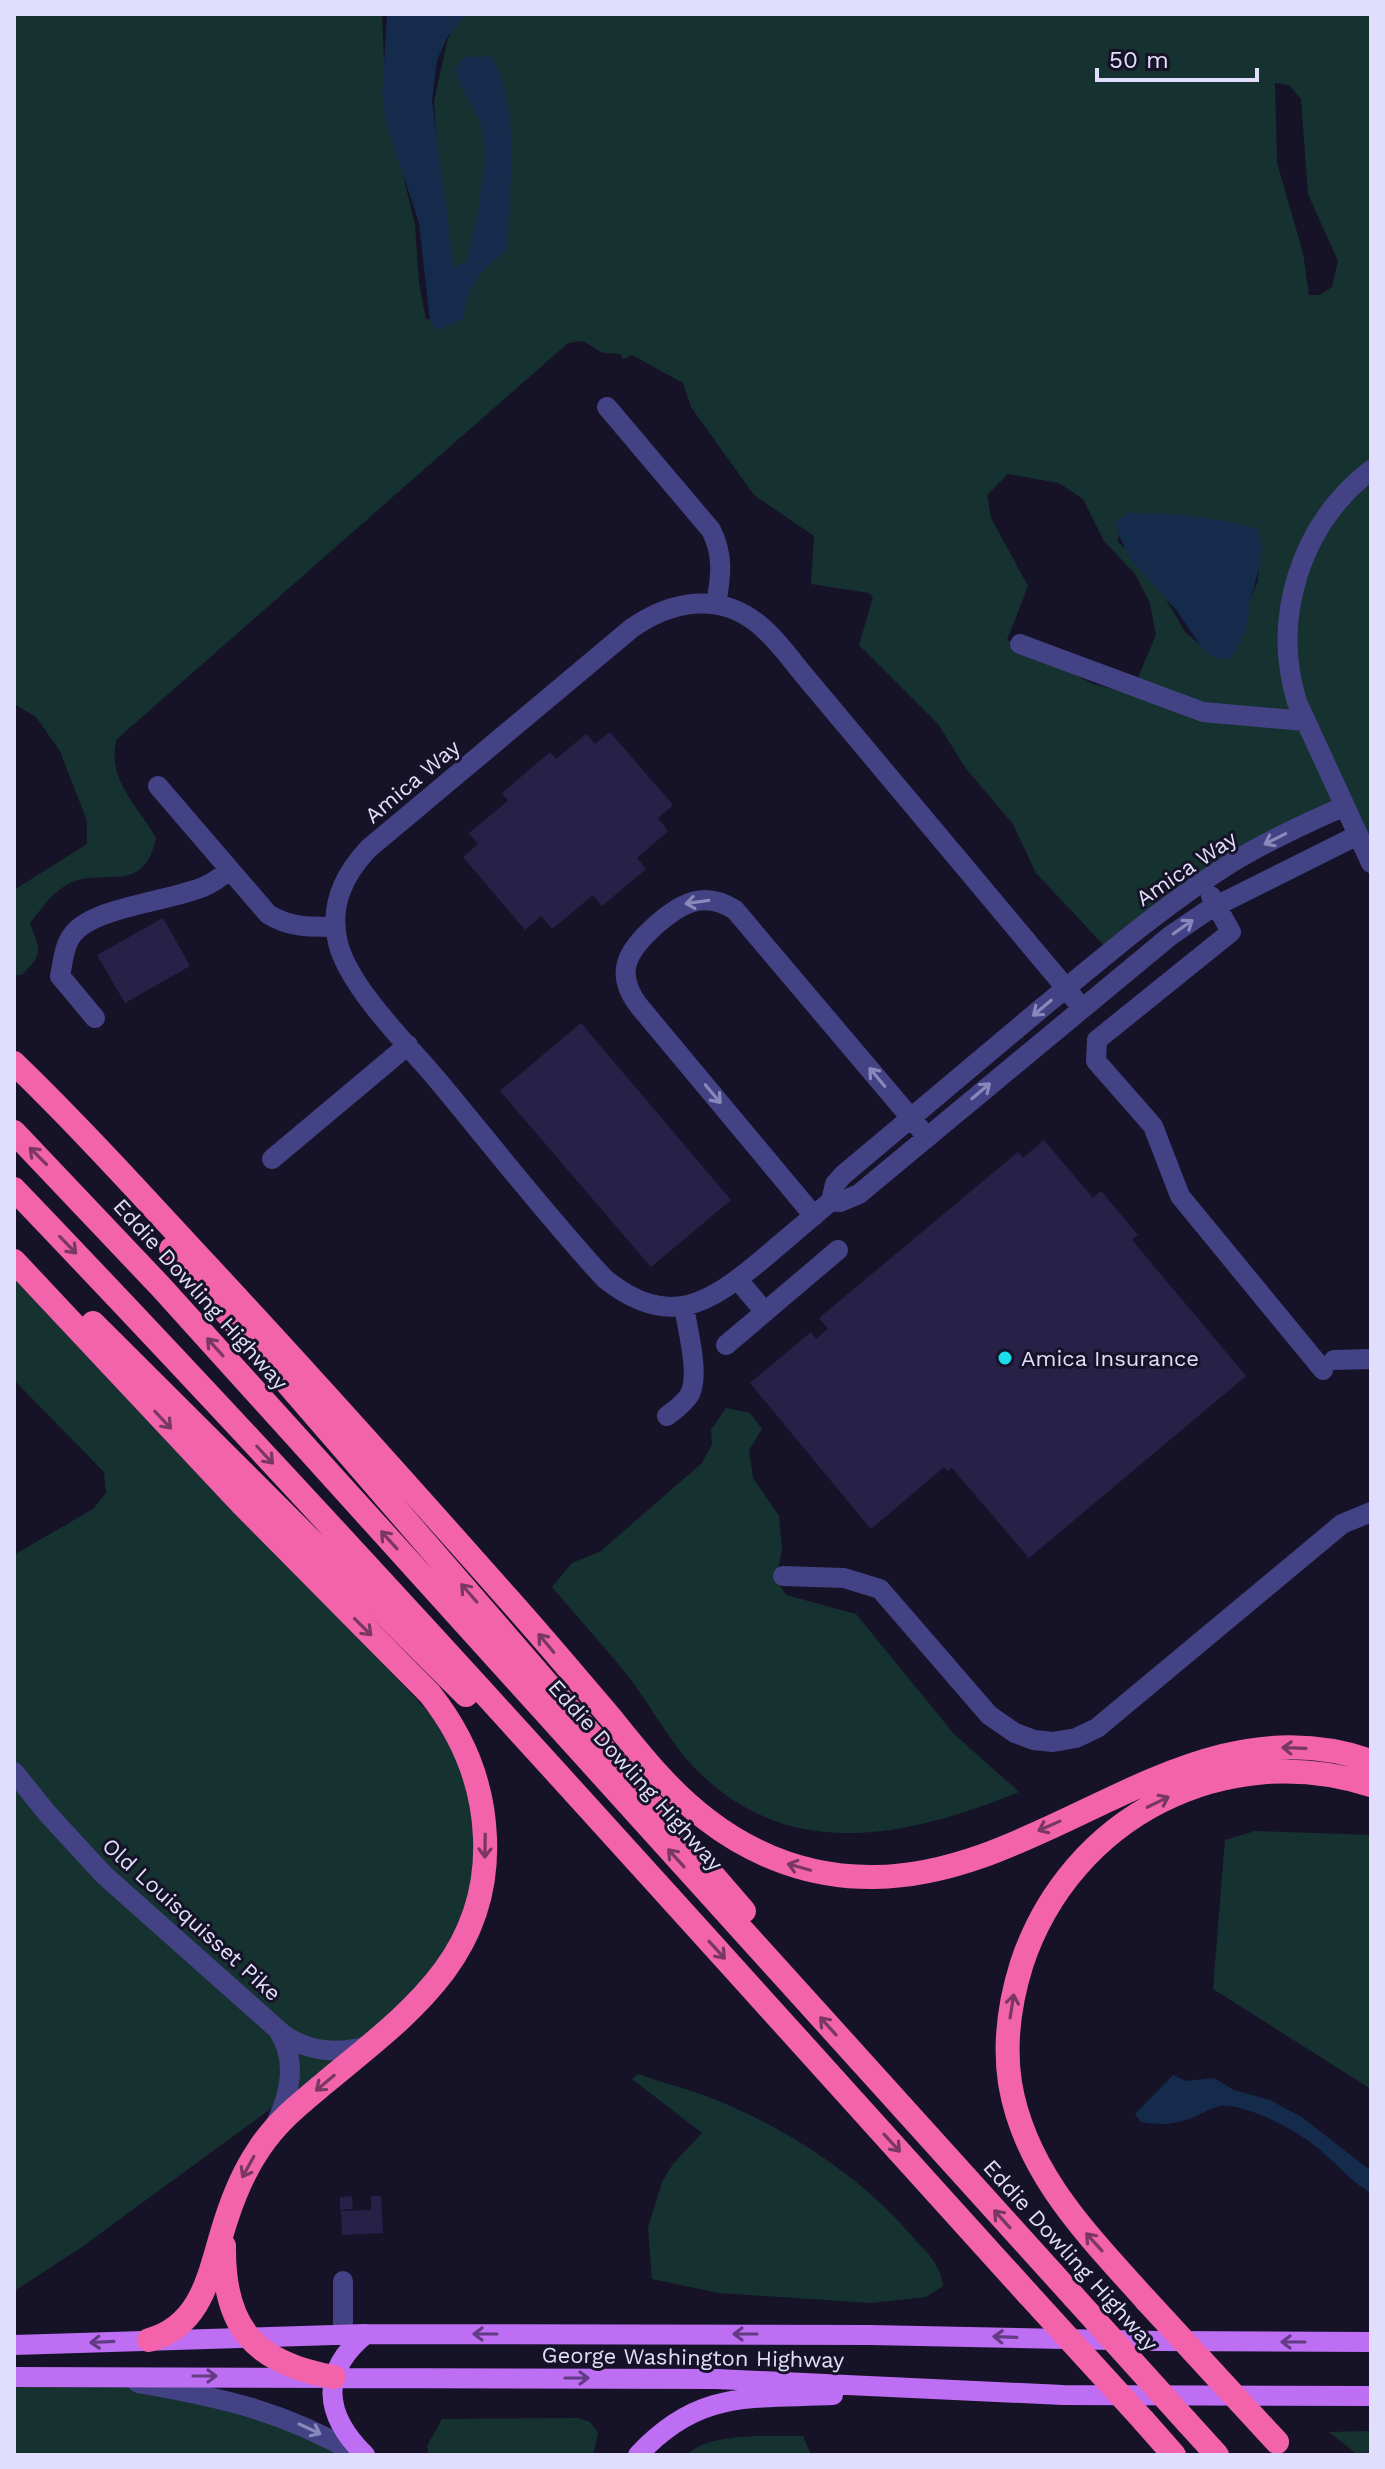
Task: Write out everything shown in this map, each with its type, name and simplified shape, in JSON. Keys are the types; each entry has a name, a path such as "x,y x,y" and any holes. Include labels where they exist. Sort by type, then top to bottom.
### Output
{"highway":[{"path":"14,1063 116,1167 341,1411 536,1630 667,1784 706,1819 746,1845 789,1864 834,1875 878,1877 922,1873 986,1854 1164,1775 1217,1755 1243,1750 1290,1748 1338,1752 1371,1761"},
{"path":"14,1077 154,1230 717,1877 763,1937 803,1999"},
{"name":"Eddie Dowling Highway","path":"14,1132 171,1298 1217,2455"},
{"path":"14,1189 198,1382 552,1768 1174,2455"},
{"path":"14,1246 445,1675 552,1768"},
{"path":"14,1261 221,1483 430,1694 464,1745 478,1784 485,1825 484,1867 473,1915 456,1955 443,1975 414,2007 270,2133 241,2180 225,2220 205,2288 194,2309 178,2327 149,2340"},
{"path":"1283,2448 1064,2207 1040,2169 1022,2127 1011,2084 1008,2048 1014,1995 1028,1947 1066,1878 1107,1836 1151,1805 1199,1784 1243,1773 1311,1772 1371,1785"},
{"path":"225,2220 224,2266 228,2294 234,2316 247,2336 281,2362 334,2377"}],"main road":[{"name":"George Washington Highway","path":"14,2345 343,2334 870,2335 1371,2342"},
{"path":"362,2455 345,2433 332,2400 334,2377 348,2351 366,2334"},
{"name":"George Washington Highway","path":"14,2377 743,2379 1123,2396 1371,2396"},
{"path":"638,2455 680,2418 709,2405 729,2401 948,2389"}],"street":[{"path":"607,407 711,530 721,554 716,604"},
{"path":"1371,470 1349,488 1311,539 1296,580 1289,623 1292,685 1305,721 1371,863"},
{"name":"Amica Way","path":"1081,1007 1066,988 767,632 746,615 703,602 676,605 646,618 368,849 347,874 336,902 335,927 348,967 408,1045 605,1279 646,1303 660,1307 684,1306 710,1298 738,1280 831,1201 835,1184 843,1175 1066,988 1131,934 1202,883 1261,847 1345,806"},
{"path":"1020,644 1203,712 1305,721"},
{"path":"158,786 261,907 277,920 296,926 335,927"},
{"name":"Amica Way","path":"831,1201 840,1202 859,1194 1081,1007 1198,916 1295,864 1358,835"},
{"path":"95,1018 60,976 67,943 74,932 107,914 203,887 229,870"},
{"path":"1202,883 1231,932 1097,1040 1096,1061 1153,1126 1180,1196 1328,1365 1371,1359"},
{"path":"814,1216 633,998 626,980 627,961 637,943 672,910 692,900 715,900 735,910 927,1137"},
{"path":"272,1159 408,1045"},
{"path":"726,1345 838,1250"},
{"path":"738,1280 765,1312"},
{"path":"667,1416 685,1400 692,1388 693,1371 684,1306"},
{"path":"783,1576 844,1578 880,1589 996,1721 1034,1740 1065,1741 1087,1734 1108,1721 1342,1524 1371,1512"},
{"name":"Old Louisquisset Pike","path":"14,1772 56,1824 104,1875 292,2040 312,2049 345,2051 369,2046"},
{"path":"270,2133 283,2107 290,2082 289,2056 276,2027"},
{"path":"343,2281 343,2334"},
{"path":"99,2376 253,2406 304,2426 362,2455"}],"green space":[{"path":"14,14 382,14 386,104 415,225 419,284 426,319 439,321 446,275 434,101 447,42 459,14 1371,14 1371,870 1343,815 1227,869 1112,954 1036,873 1013,824 967,770 938,724 859,645 873,597 869,593 811,584 814,536 754,495 691,407 683,383 632,355 623,359 620,354 603,353 583,341 568,343 117,739 114,753 119,779 156,838 150,856 133,874 84,879 70,883 53,896 30,923 38,951 22,975 14,975 14,890 87,844 87,821 60,751 36,717 14,704","holes":["1275,83 1289,85 1301,99 1308,194 1338,261 1332,287 1320,295 1309,295 1303,253 1277,163","1008,474 1059,483 1083,499 1104,541 1135,574 1150,603 1156,635 1131,694 1093,684 1007,640 1028,586 991,518 987,495","1119,521 1260,543 1258,581 1229,648 1203,647 1185,632 1151,573 1118,542"]},
{"path":"14,1266 457,1743 494,1865 479,1938 452,1981 384,2046 310,2080 79,2249 14,2291 14,1555 93,1509 106,1493 104,1472 14,1380"},
{"path":"726,1408 750,1413 762,1429 749,1450 753,1478 779,1516 782,1549 776,1579 786,1595 856,1614 954,1734 1019,1792 938,1820 898,1829 857,1833 817,1831 778,1822 740,1804 693,1766 631,1680 552,1587 572,1563 601,1551 702,1463 712,1444 711,1430"},
{"path":"1255,1831 1371,1835 1371,2089 1213,1989 1225,1840"},
{"path":"638,2074 731,2106 788,2135 842,2171 890,2213 932,2258 943,2286 926,2297 871,2303 719,2293 652,2279 648,2228 662,2182 673,2164 702,2133 632,2079"},
{"path":"142,2385 201,2395 349,2455 14,2455 14,2386"},
{"path":"577,2418 590,2422 598,2433 593,2455 429,2455 427,2446 442,2419"},
{"path":"1371,2431 1371,2455 1358,2455 1329,2432"},
{"path":"803,2436 811,2455 687,2455 698,2447 726,2439"}],"water":[{"path":"387,14 466,14 447,38 437,60 432,101 454,267 467,262 484,170 483,135 479,120 455,69 465,57 491,56 507,101 511,177 507,251 489,264 477,279 468,297 463,319 438,330 430,322 419,223 388,129 382,95"},
{"path":"1128,513 1194,516 1258,529 1262,543 1260,565 1246,631 1232,658 1216,659 1203,649 1177,611 1130,559 1116,522"},
{"path":"1173,2075 1186,2081 1214,2078 1234,2090 1270,2100 1303,2118 1371,2171 1371,2193 1306,2139 1277,2122 1246,2110 1222,2106 1177,2122 1141,2122 1135,2114"}],"building":[{"path":"610,732 673,805 658,818 668,831 637,858 646,869 602,906 593,895 552,929 541,916 525,930 463,857 478,844 469,833 508,801 502,793 550,752 556,759 586,734 595,744"},
{"path":"163,918 190,966 125,1003 97,955"},
{"path":"581,1023 731,1200 651,1267 500,1091"},
{"name":"Amica Insurance","path":"1044,1140 1093,1198 1101,1191 1138,1235 1132,1240 1246,1376 1029,1558 952,1468 948,1471 944,1467 871,1529 750,1383 811,1332 816,1339 828,1329 819,1318 1018,1152 1023,1158"},
{"path":"352,2196 353,2209 340,2210 340,2197"},
{"path":"371,2196 381,2196 383,2233 342,2235 341,2211 371,2210"}],"place":[{"name":"Amica Insurance","path":"1005,1358"}]}
